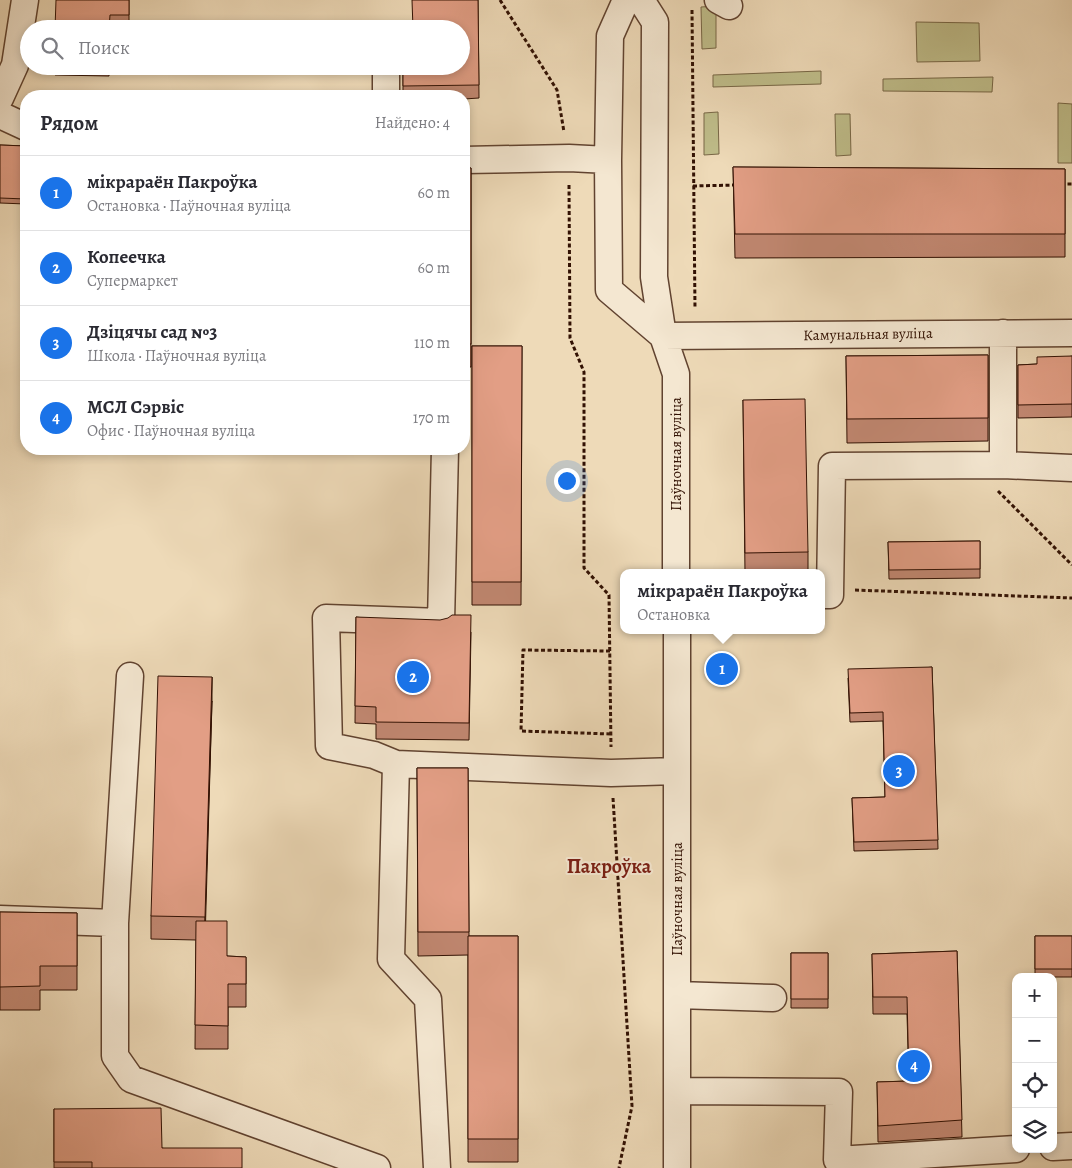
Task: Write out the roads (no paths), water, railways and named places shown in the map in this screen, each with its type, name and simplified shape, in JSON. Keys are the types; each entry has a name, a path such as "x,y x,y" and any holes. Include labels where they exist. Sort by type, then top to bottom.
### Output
{"street":[{"path":"21,20 24,0"},
{"path":"626,0 610,36 608,160 609,290 664,336"},
{"name":"Паўночная вуліца","path":"641,0 655,22 654,277 664,336 676,374 676,569"},
{"path":"0,98 15,65 20,29"},
{"path":"386,75 386,90"},
{"path":"0,115 20,124"},
{"path":"470,160 569,158 608,160"},
{"path":"1003,465 1004,333"},
{"name":"Камунальная вуліца","path":"664,336 1072,333"},
{"path":"445,455 440,622 326,618 329,746 374,755 396,764 611,773 677,771"},
{"path":"826,592 832,466 1003,465 1072,468"},
{"name":"Паўночная вуліца","path":"676,634 678,1168"},
{"path":"130,676 116,923 115,1056 131,1079 377,1168"},
{"path":"396,764 392,959 428,999 438,1168"},
{"path":"0,919 116,923"},
{"path":"677,995 773,998"},
{"path":"677,1091 839,1092 837,1160 1012,1149"},
{"path":"1057,1147 1072,1146"}],"place":[{"name":"мікрараён Пакроўка","path":"722,669"},
{"name":"Копеечка","path":"413,677"},
{"name":"Дзіцячы сад №3","path":"899,771"},
{"name":"МСЛ Сэрвіс","path":"914,1066"}],"district":[{"name":"Пакроўка","path":"609,866"}]}
